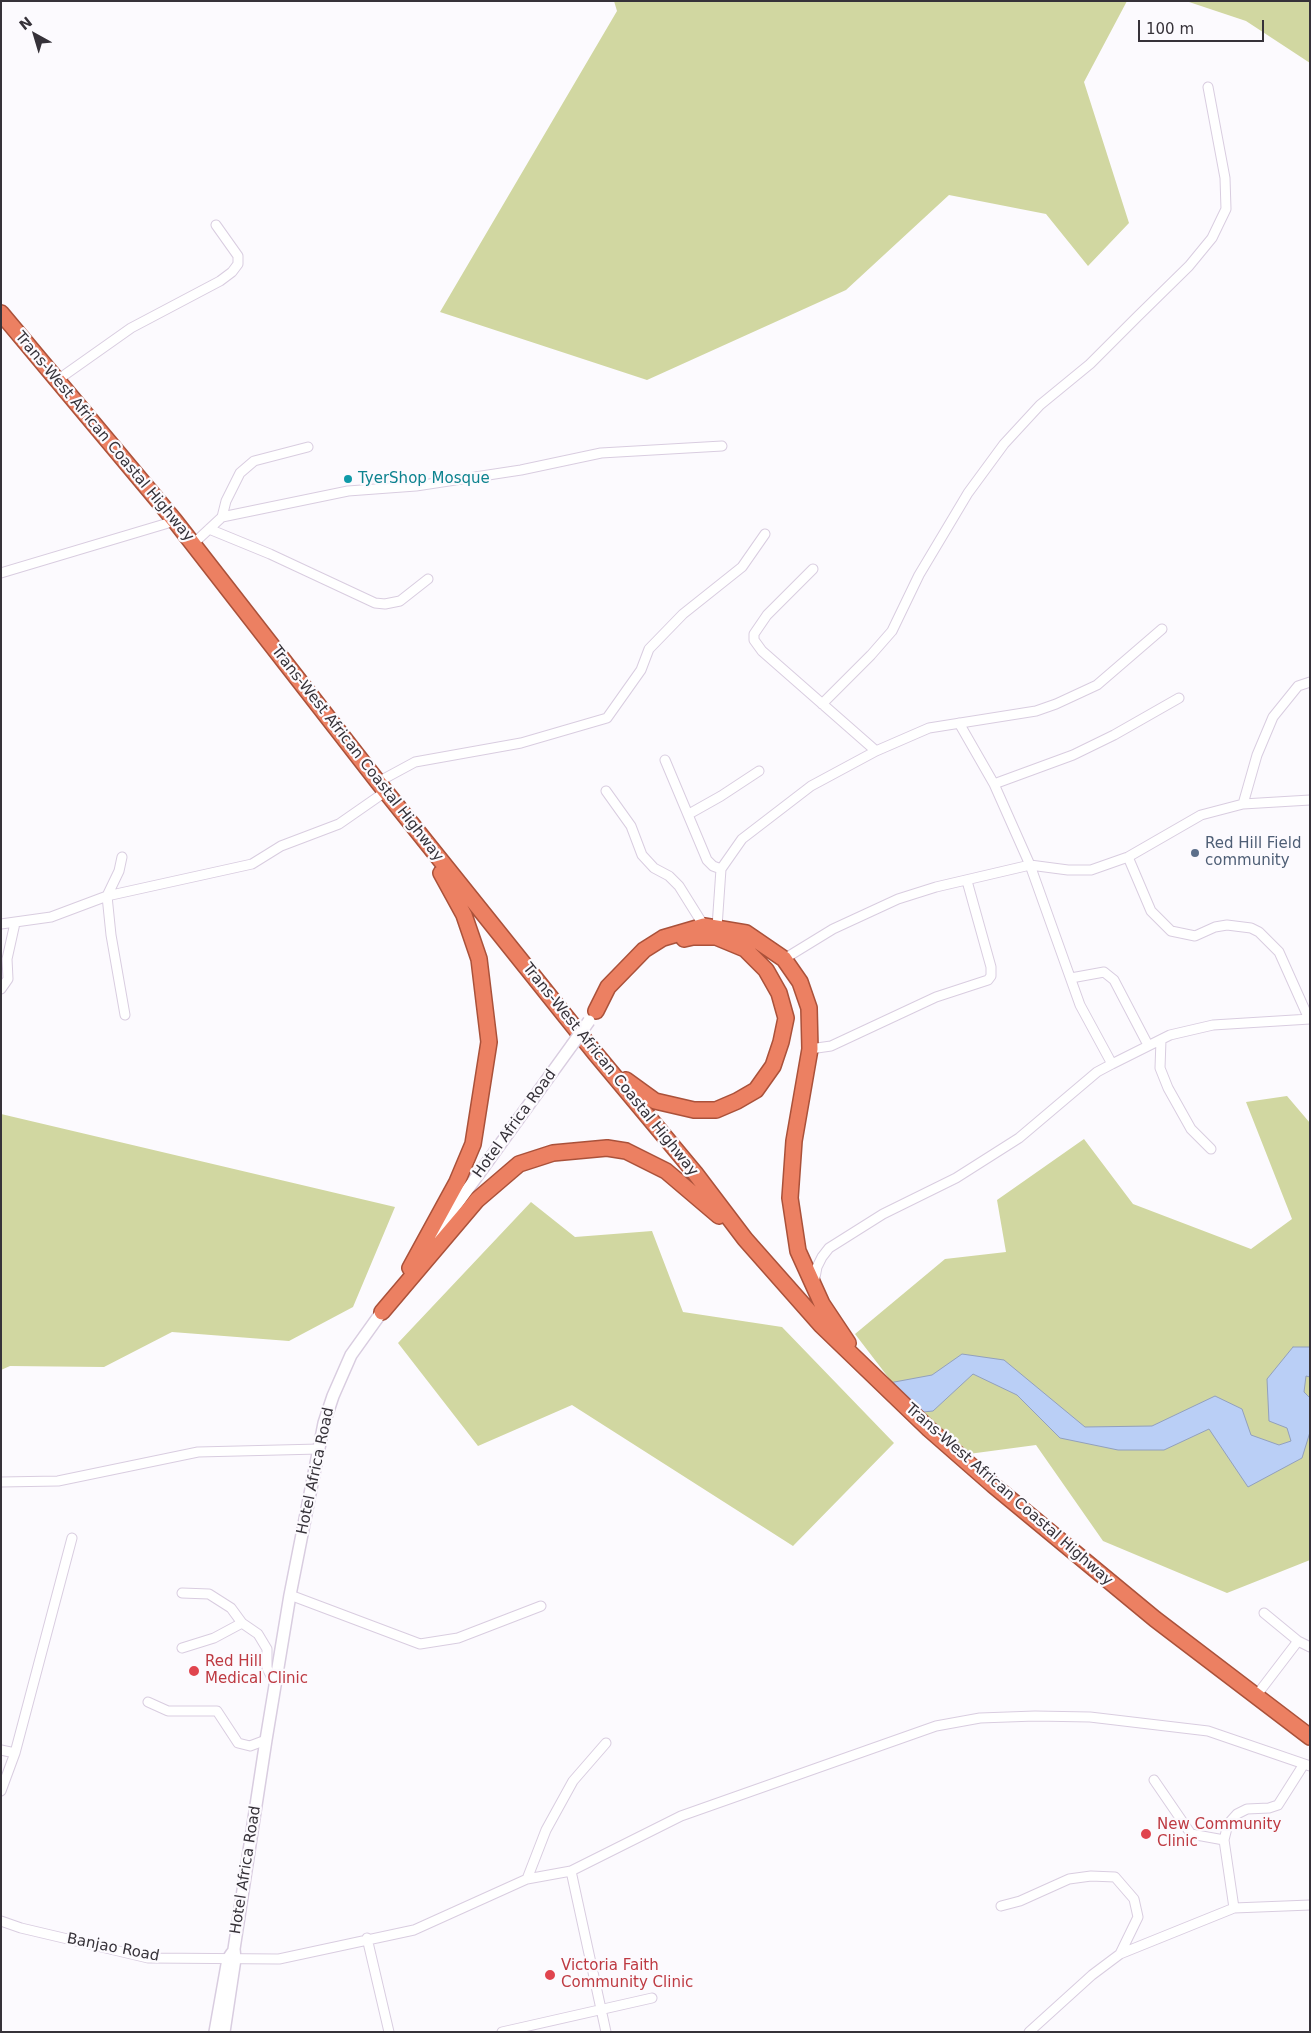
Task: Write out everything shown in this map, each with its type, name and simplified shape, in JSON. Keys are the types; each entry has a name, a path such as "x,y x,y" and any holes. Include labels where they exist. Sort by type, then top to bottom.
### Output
{"highway":[{"name":"Trans-West African Coastal Highway","path":"1,313 175,521 386,792 594,1053 695,1173 745,1239 821,1325 929,1429 993,1485 1155,1620 1256,1696 1308,1731"},
{"path":"386,792 440,872 464,915 479,959 489,1042 473,1144 457,1182 410,1268"},
{"path":"593,1016 608,987 644,950 663,938 711,926 746,933 784,959 800,982 809,1008 810,1049 794,1141 790,1198 798,1251 822,1304 864,1367"},
{"path":"593,1016 612,988 650,953 670,943 693,937 716,937 745,949 766,970 779,993 786,1018 773,1066 756,1090 716,1110 694,1110 655,1101 639,1091 594,1053"},
{"path":"382,1312 477,1200 519,1164 553,1153 590,1149 626,1151 666,1171 745,1239"}],"street":[{"path":"822,704 872,655 892,631 919,575 968,493 1004,444 1040,405 1090,364 1124,331 1189,266 1212,238 1226,209 1225,178 1208,87"},
{"path":"56,381 131,328 172,304 220,281 232,272 238,264 238,256 216,225"},
{"path":"193,544 222,517 348,490 426,484 521,470 601,453 722,446"},
{"path":"222,517 226,501 240,473 254,461 308,447"},
{"path":"1,573 175,521"},
{"path":"209,529 270,554 375,603 386,604 400,601 428,580"},
{"path":"1,924 51,917 107,896 252,864 281,846 339,824 386,792 415,762 521,743 607,718 641,670 649,649 683,614 742,567 765,534"},
{"path":"813,569 767,615 754,634 754,640 762,651 876,751"},
{"path":"711,926 721,869 742,839 811,786 876,751 929,728 1036,711 1056,704 1097,685 1162,629"},
{"path":"1243,804 1257,754 1273,717 1298,686 1310,682"},
{"path":"994,784 1073,755 1114,735 1179,698"},
{"path":"959,723 994,784 1030,865 1080,1005 1112,1064"},
{"path":"665,760 707,860 713,866 721,869"},
{"path":"689,814 759,771"},
{"path":"606,791 630,826 642,855 654,868 669,876 679,886 711,926"},
{"path":"784,959 833,929 898,899 936,887 1030,865 1068,870 1091,870 1128,857 1201,815 1243,804 1310,800"},
{"path":"122,857 119,871 107,896 111,934 125,1015"},
{"path":"813,1286 817,1267 829,1248 883,1214 956,1178 1019,1138 1098,1072 1112,1064 1170,1035 1213,1025 1310,1020 1279,952 1259,932 1252,928 1227,925 1215,927 1195,936 1171,931 1151,911 1128,857"},
{"path":"810,1049 831,1046 936,996 988,980 991,976 991,967 967,881"},
{"path":"1,989 8,979 7,959 15,923"},
{"path":"1071,978 1104,972 1114,980 1148,1045"},
{"name":"Hotel Africa Road","path":"224,2032 232,1956 290,1595 324,1423 332,1396 352,1355 410,1268 593,1016"},
{"path":"1161,1040 1160,1068 1168,1088 1191,1129 1211,1149"},
{"path":"1,1482 58,1481 198,1452 319,1449"},
{"path":"1,1791 15,1753 72,1538"},
{"path":"182,1593 209,1594 231,1608 242,1623 258,1634 267,1649 267,1668 276,1685"},
{"path":"290,1595 420,1644 458,1638 541,1606"},
{"path":"1264,1613 1298,1641 1310,1647"},
{"path":"182,1648 214,1638 242,1623"},
{"path":"1256,1696 1298,1641"},
{"path":"148,1702 168,1711 217,1711 238,1744 250,1746 266,1740"},
{"name":"Banjao Road","path":"1,1921 30,1931 148,1958 232,1956 279,1959 367,1938 414,1930 527,1879 571,1871 681,1816 936,1726 980,1718 1090,1717 1200,1730 1256,1746 1307,1766"},
{"path":"527,1879 546,1830 573,1781 606,1743"},
{"path":"1,1750 15,1753"},
{"path":"1234,1908 1224,1840 1228,1824 1237,1814 1247,1809 1269,1808 1278,1805 1307,1766"},
{"path":"1154,1780 1191,1834 1224,1840"},
{"path":"571,1871 606,2032"},
{"path":"1001,1906 1020,1901 1069,1879 1091,1876 1115,1877 1134,1899 1138,1917 1120,1954"},
{"path":"1029,2032 1092,1975 1120,1954 1234,1908 1310,1905"},
{"path":"367,1938 389,2032"},
{"name":"Hotel Africa Road","path":"215,2032 232,1956"},
{"path":"502,2032 652,1998"}],"green space":[{"path":"614,1 1127,1 1084,82 1129,223 1088,266 1046,214 949,195 846,290 647,380 440,312 617,11"},
{"path":"1186,1 1310,1 1310,63 1246,21"},
{"path":"1287,1096 1310,1123 1310,1560 1227,1593 1103,1541 1036,1445 961,1455 921,1420 855,1334 945,1259 1006,1252 997,1200 1084,1139 1133,1204 1251,1249 1292,1219 1246,1102"},
{"path":"1,1114 395,1207 353,1307 289,1341 172,1332 104,1367 10,1366 1,1370"},
{"path":"531,1202 575,1237 652,1231 683,1312 782,1327 894,1443 793,1546 572,1405 478,1446 398,1343"}],"water":[{"path":"1293,1347 1310,1347 1310,1377 1306,1376 1304,1392 1310,1398 1310,1432 1302,1458 1248,1487 1209,1429 1164,1450 1118,1450 1060,1438 1017,1395 973,1374 933,1411 913,1413 889,1383 932,1375 962,1354 1004,1360 1085,1427 1152,1426 1215,1396 1242,1409 1251,1435 1279,1445 1291,1441 1287,1428 1269,1421 1267,1379"}],"place":[{"name":"TyerShop Mosque","path":"348,479"},
{"name":"Red Hill Field community","path":"1195,853"},
{"name":"Red Hill Medical Clinic","path":"194,1671"},
{"name":"New Community Clinic","path":"1146,1834"},
{"name":"Victoria Faith Community Clinic","path":"550,1975"}]}
